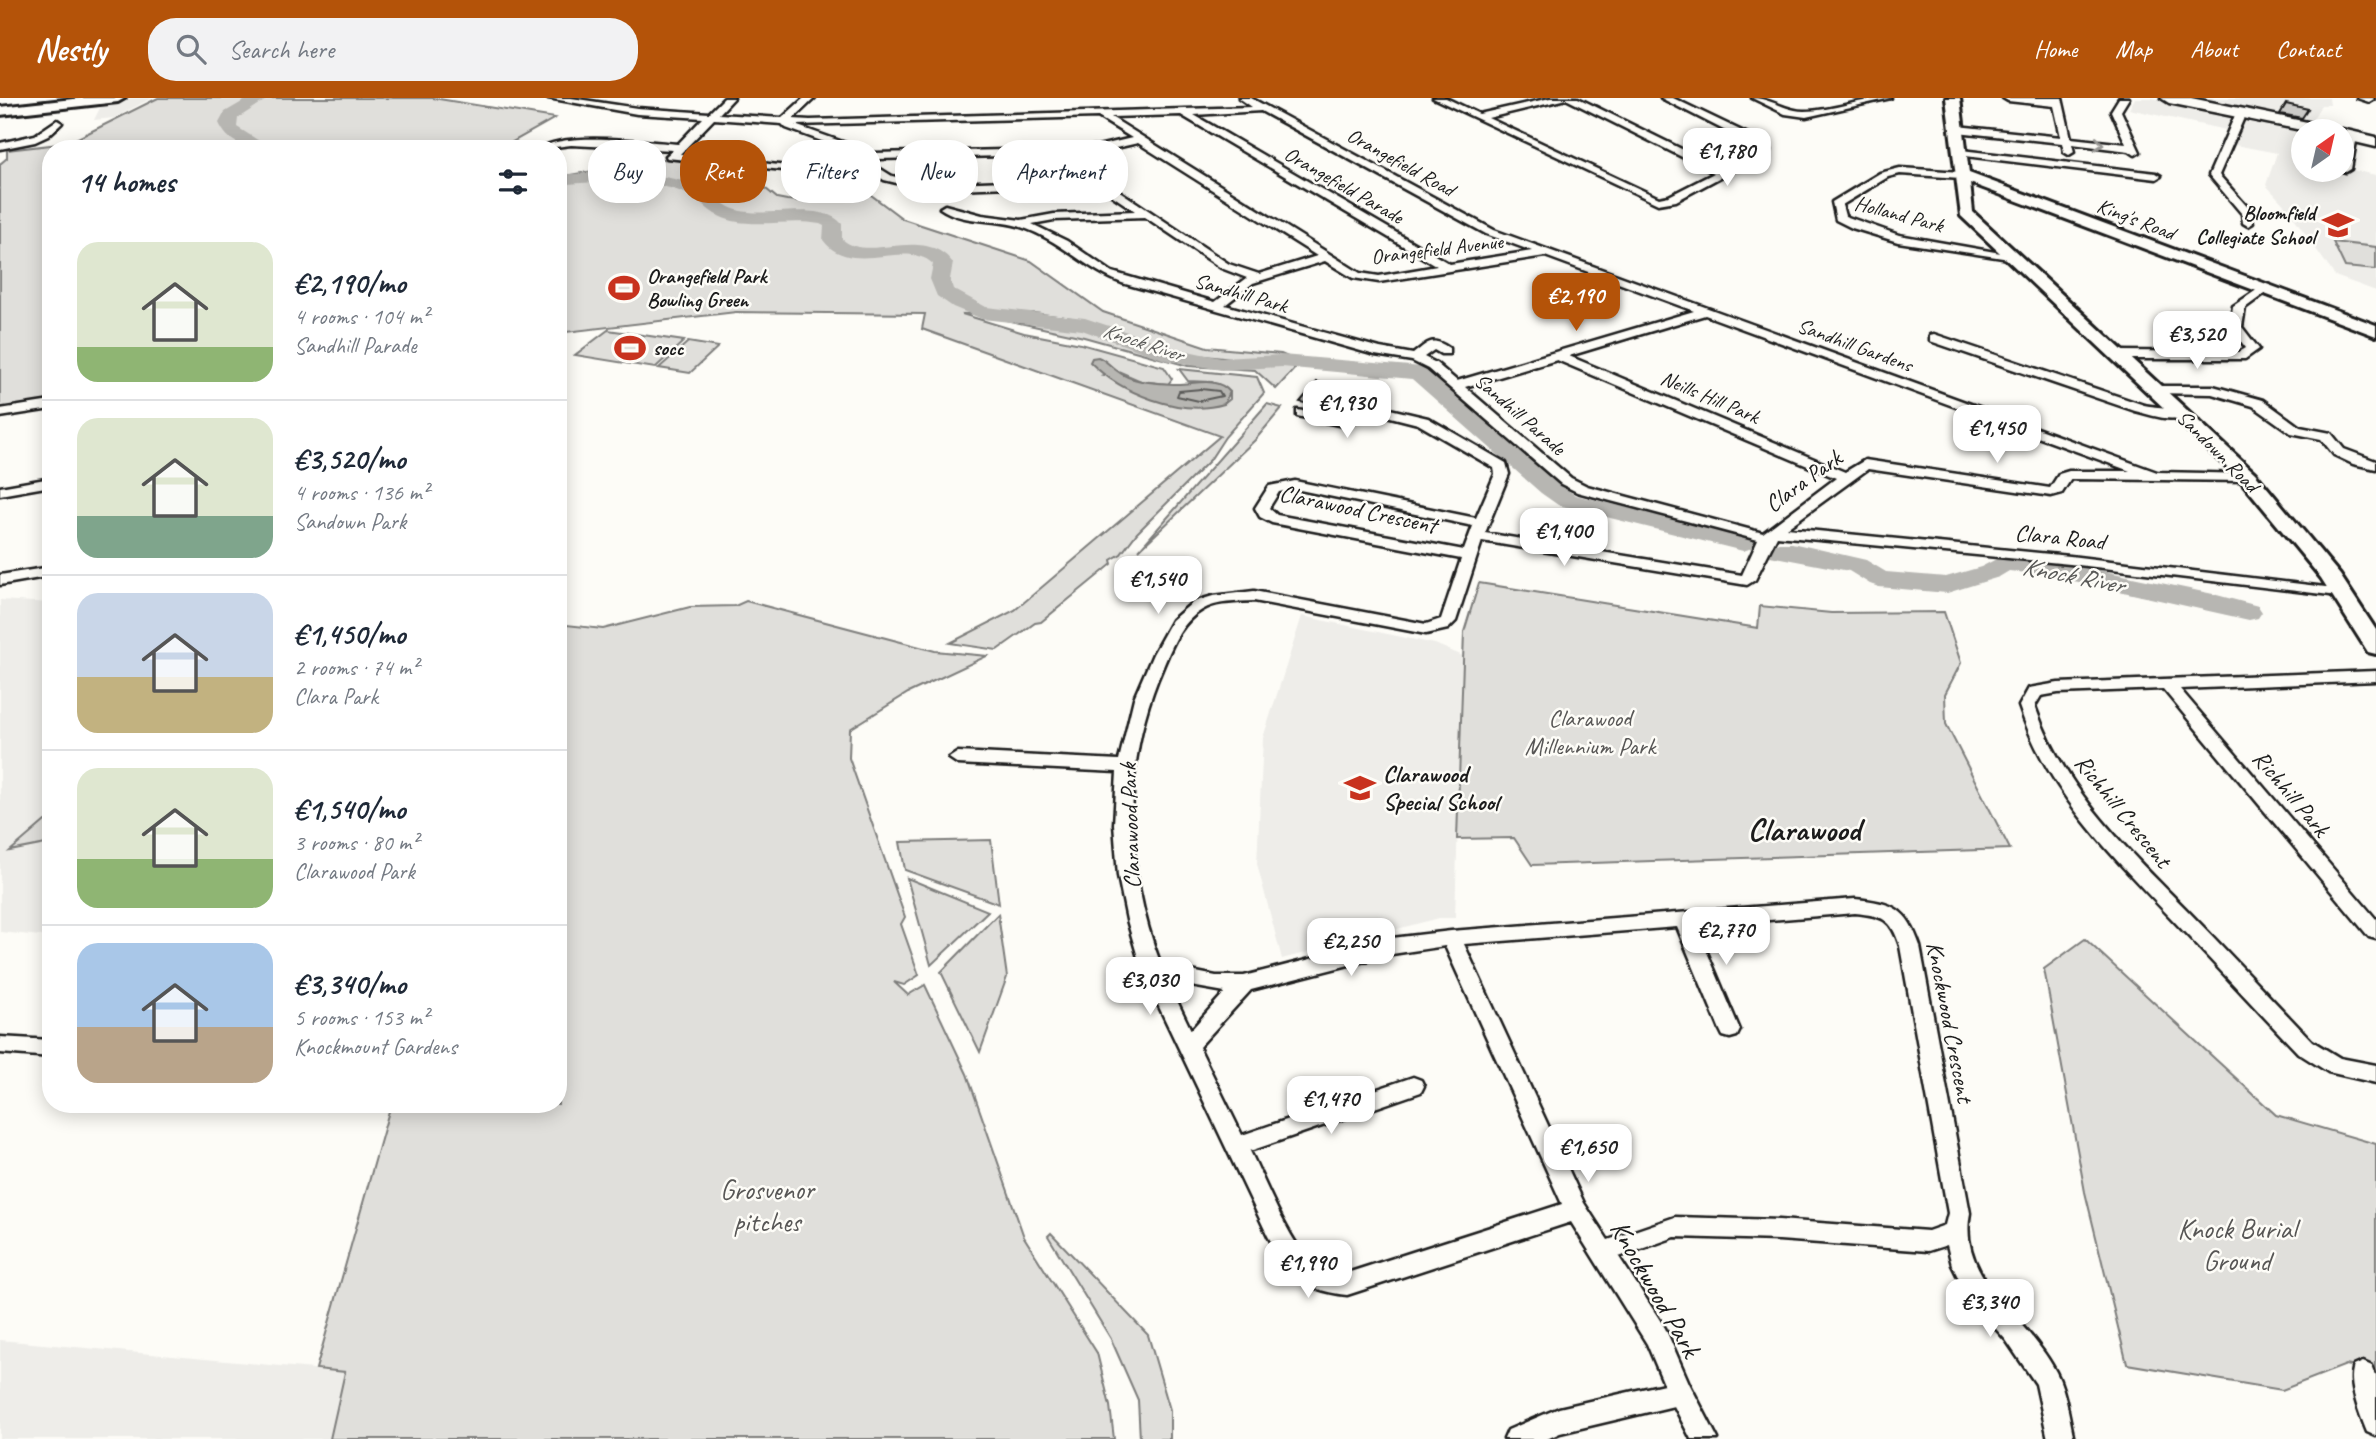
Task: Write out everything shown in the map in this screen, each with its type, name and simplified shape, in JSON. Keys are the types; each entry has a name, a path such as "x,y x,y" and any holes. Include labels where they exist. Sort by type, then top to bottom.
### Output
{"main road":[{"path":"2169,98 2189,100 2291,123"},
{"path":"2354,137 2376,142"}],"street":[{"path":"0,110 110,98"},
{"path":"553,98 623,109 785,121 1100,110 1184,113 1262,108"},
{"path":"623,109 636,98"},
{"path":"686,140 729,98"},
{"path":"785,121 810,98"},
{"name":"Orangefield Road","path":"1244,98 1466,220 1543,253"},
{"path":"1438,98 1482,116 1648,198 1665,201 1767,148 1666,98"},
{"path":"1482,116 1563,98"},
{"path":"1571,98 1722,173"},
{"path":"1757,98 1800,114 1877,99"},
{"name":"Sandown Road","path":"1953,98 1966,213 2248,477 2342,594 2376,648"},
{"path":"2008,98 2057,100 2073,165"},
{"path":"1957,129 2134,150 2116,111 2124,98"},
{"path":"2362,98 2369,99"},
{"name":"Orangefield Avenue","path":"1100,110 1138,140 1357,276 1367,279 1543,253"},
{"name":"Orangefield Parade","path":"1184,113 1448,268"},
{"path":"2241,113 2214,175 2222,187 2238,200 2247,213 2248,223"},
{"path":"785,121 789,126 828,140"},
{"path":"0,146 42,138 56,125 41,127"},
{"path":"1128,142 1138,140"},
{"path":"567,143 680,146"},
{"path":"680,146 669,158 680,159"},
{"path":"881,156 992,153"},
{"path":"1961,153 2156,176"},
{"path":"767,167 779,168"},
{"name":"Holland Park","path":"1961,175 1907,170 1884,175 1836,204 1840,218 1854,226 1881,233 2012,258"},
{"path":"881,174 926,187 992,185"},
{"name":"King's Road","path":"1961,175 2376,331"},
{"path":"1128,201 1225,266 1259,278"},
{"name":"Sandhill Park","path":"946,208 981,218 1021,223 1054,217 1147,214"},
{"name":"Sandhill Park","path":"1021,223 1063,243 1108,274 1379,352 1415,358 1432,366 1455,386"},
{"name":"Sandhill Gardens","path":"1543,253 2153,475"},
{"path":"1217,306 1249,281 1325,257"},
{"path":"2117,355 2241,356 2253,349 2236,327 2239,306 2265,289"},
{"name":"Sandhill Parade","path":"1455,386 1706,311"},
{"path":"1934,338 2140,408 2181,414"},
{"path":"1415,358 1434,344 1445,351"},
{"name":"Neills Hill Park","path":"1559,356 1845,477"},
{"name":"Sandhill Parade","path":"1455,386 1566,481 1582,489 1769,535"},
{"path":"2156,390 2213,390 2258,403 2296,429 2326,436 2339,452 2358,461 2376,465"},
{"name":"Clarawood Park","path":"1302,413 1348,423 1368,403 1423,421 1500,467 1502,474 1479,529 1448,621 1441,626 1426,629 1254,596 1206,601 1186,612 1172,628 1141,700 1124,766 1127,873 1133,909 1152,971 1296,1264 1320,1282 1347,1284 1576,1210"},
{"path":"0,413 42,406"},
{"name":"Clara Park","path":"1479,529 1747,580 1769,535 1845,477 1871,463 2051,492 2057,490 2064,477 2069,475 2248,477"},
{"path":"0,491 42,484"},
{"name":"Clarawood Crescent","path":"1471,556 1272,519 1262,508 1274,489 1294,485 1479,529"},
{"name":"Clara Road","path":"1769,535 2070,560 2342,594"},
{"path":"0,580 42,573"},
{"name":"Richhill Crescent","path":"2376,677 2058,688 2035,692 2027,706 2034,735 2078,802 2116,848 2305,1047 2335,1066 2376,1074"},
{"name":"Richhill Park","path":"2168,685 2376,932"},
{"path":"958,758 1124,766"},
{"name":"Knockwood Crescent","path":"1152,971 1216,984 1244,984 1392,946 1451,938 1855,906 1883,909 1903,922 1910,946 1959,1213 1955,1232 1964,1265 1976,1292 2015,1332 2047,1379 2061,1439"},
{"path":"1684,921 1730,1030"},
{"name":"Knockwood Park","path":"1451,938 1576,1210 1656,1336 1680,1392 1705,1439"},
{"path":"1187,1044 1197,1037 1244,984"},
{"path":"0,1045 42,1048"},
{"path":"1236,1146 1413,1086"},
{"path":"1603,1252 1675,1227 1779,1230 1928,1241 1955,1232"},
{"path":"2363,1374 2376,1423"},
{"path":"1517,1439 1559,1420 1680,1392"}],"shaded area":[{"path":"111,98 152,98 114,118 94,120 102,104"},
{"name":"Bloomfield Collegiate School","path":"2135,98 2152,98 2291,128 2291,182 2354,182 2354,170 2376,175 2376,291 2335,276 2288,209 2266,185 2277,153 2235,145 2235,132 2129,109"},
{"path":"2200,98 2329,98 2330,105 2321,105 2313,119 2291,120 2201,101"},
{"path":"0,600 42,602 42,936 0,932"},
{"name":"Clarawood Special School","path":"1302,616 1435,644 1463,656 1455,918 1439,918 1282,959 1257,864 1263,738"},
{"path":"0,1340 346,1372 330,1439 0,1439"}],"green space":[{"path":"158,98 433,98 555,118 516,140 74,140"},
{"path":"42,146 42,404 0,411 0,164 7,158 7,150"},
{"path":"666,159 680,161 680,203 767,203 767,190 781,199 781,203 881,202 903,219 1031,261 1103,312 1207,347 1281,354 1295,360 1249,361 1188,354 1072,318 1034,313 962,314 1024,333 1081,344 1164,367 1172,379 1168,384 1141,381 1116,370 1103,375 1224,404 1230,399 1230,392 1212,382 1188,381 1179,369 1257,377 1264,393 1225,437 1210,460 1137,533 1121,554 1111,560 1112,564 1041,622 1035,623 997,650 950,643 1015,610 1220,436 922,329 925,314 736,312 567,332 567,175 588,172 588,203 666,203"},
{"path":"2333,242 2376,247 2376,270 2345,267"},
{"path":"1001,319 1034,319 1075,324 1201,363 1247,367 1300,363 1276,389 1255,370 1188,366 1084,337"},
{"name":"socc","path":"608,330 684,341 655,368 575,355"},
{"path":"688,342 718,347 690,373 659,368"},
{"path":"1267,404 1282,408 1255,440 1139,550"},
{"name":"Clarawood Millennium Park","path":"1479,583 1758,628 1760,606 1831,613 1944,612 1961,663 1945,694 1946,724 2010,849 1532,865 1514,838 1457,839 1464,632"},
{"name":"Grosvenor pitches","path":"746,601 935,651 987,656 908,693 850,729 849,758 905,917 901,924 919,975 904,985 894,982 908,995 925,985 967,1074 1024,1237 1097,1353 1110,1406 1114,1439 330,1439 345,1372 316,1369 388,1113 567,1113 567,625 603,629 690,607 735,606"},
{"path":"42,824 42,845 10,851"},
{"path":"991,840 999,904 905,870 900,842"},
{"path":"907,878 988,911 931,965"},
{"path":"998,914 1007,977 980,1052 941,972"},
{"name":"Knock Burial Ground","path":"2085,939 2276,1115 2376,1144 2376,1371 2346,1365 2282,1390 2127,1364 2085,1192 2044,969"},
{"path":"1051,1233 1148,1335 1170,1410 1170,1439 1140,1439 1138,1400 1111,1339 1048,1236"}],"water":[{"path":"1098,357 1122,374 1136,380 1174,384 1211,382 1230,392 1224,404 1207,407 1170,405 1134,392 1103,373 1090,362 1092,358"}],"building":[{"path":"2286,104 2308,109 2302,118 2280,114"},
{"path":"1317,382 1343,389 1326,408 1300,402"}],"waterway":[{"name":"Knock River","path":"245,140 237,136 227,123 231,115 261,98"},
{"name":"Knock River","path":"567,179 608,178 661,182 695,191 713,206 733,215 758,219 806,217 826,220 833,224 832,240 840,248 853,252 905,250 934,255 943,263 940,279 944,292 982,313 1085,324 1173,355 1221,364 1282,361 1414,372 1420,374 1549,488 1567,500 1743,543"},
{"name":"Knock River","path":"1779,551 1792,551 1857,565 1879,579 1947,585 1990,572 2004,563 2047,567 2249,612"}],"place":[{"name":"Bloomfield Collegiate School","path":"2338,225"},
{"name":"Orangefield Park Bowling Green","path":"624,288"},
{"name":"socc","path":"630,348"},
{"name":"Clarawood Special School","path":"1360,788"}],"district":[{"name":"Clarawood","path":"1804,829"}]}
